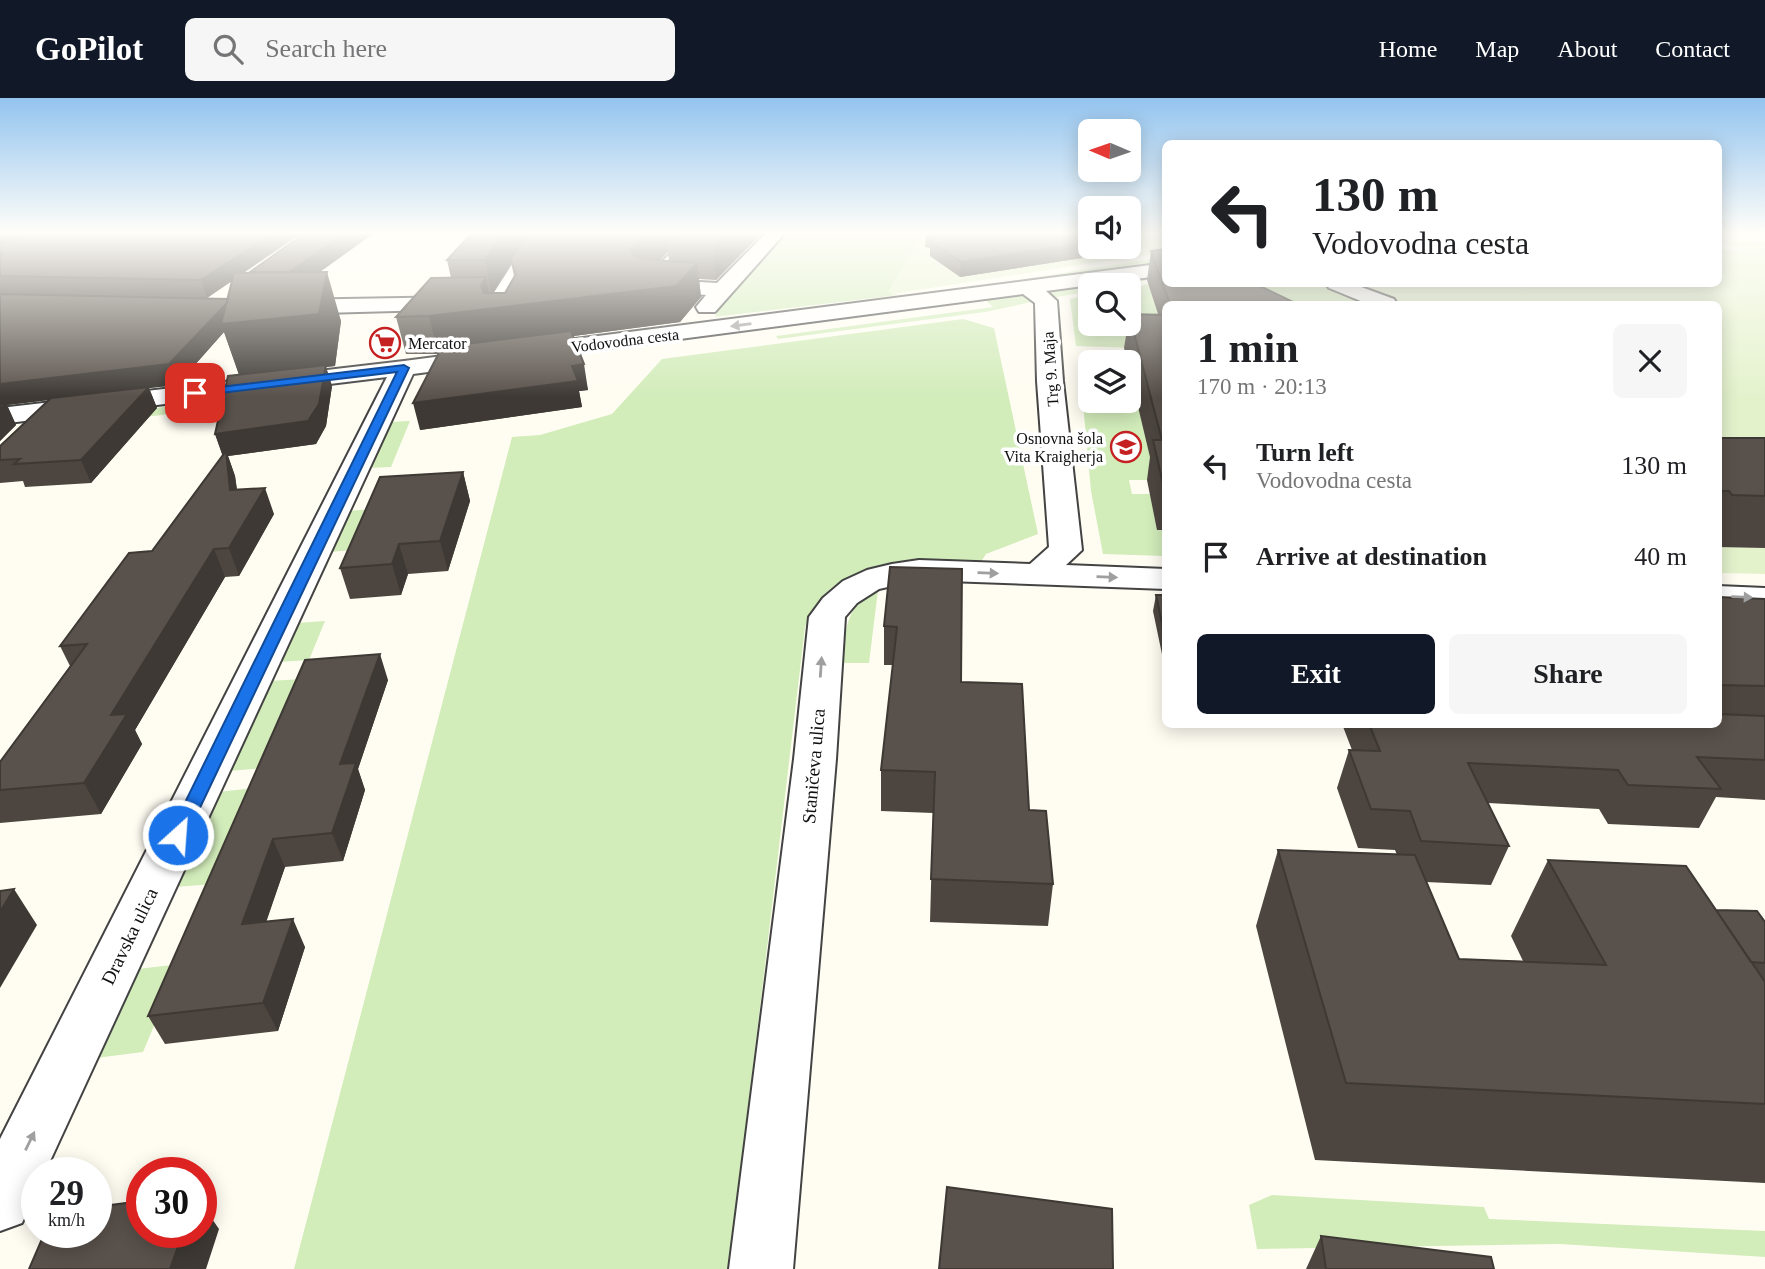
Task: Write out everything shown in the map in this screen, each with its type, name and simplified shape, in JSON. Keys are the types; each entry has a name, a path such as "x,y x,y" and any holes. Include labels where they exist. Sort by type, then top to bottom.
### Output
{"street":[{"path":"488,357 509,308 504,303 504,294 508,288"},
{"path":"687,288 723,290"},
{"path":"701,314 725,288"},
{"name":"Vodovodna cesta","path":"0,416 404,368 1028,288"},
{"name":"Trg 9. Maja","path":"1028,288 1046,301 1050,381 1066,550 1047,564 1048,575"},
{"path":"1345,288 1378,301"},
{"path":"266,307 504,303"},
{"name":"Dravska ulica","path":"0,1202 404,368"},
{"path":"19,442 51,410"},
{"name":"Staničeva ulica","path":"761,1269 815,759 827,617 835,603 849,591 870,580 919,570 1162,579"},
{"path":"1722,596 1765,598"}],"green space":[{"path":"738,288 892,288 889,292 898,295 715,317"},
{"path":"891,288 932,288 891,294 888,292"},
{"path":"1078,288 1078,293 1052,298 1040,290"},
{"path":"1141,288 1159,288 1151,292 1162,328 1162,349 1076,346 1070,299 1078,297 1078,336 1141,336"},
{"path":"1219,288 1333,288 1367,301 1221,301"},
{"path":"1356,288 1765,288 1765,574 1722,573 1722,301 1391,301"},
{"path":"1025,292 1036,301 985,312 778,339 776,336 993,307 983,298"},
{"path":"963,319 994,328 1038,534 986,554 981,562 904,563 879,566 856,574 835,585 818,603 805,627 729,1269 294,1269 512,437 540,435 612,414 662,359"},
{"path":"236,399 235,406 79,425 74,417"},
{"path":"1141,406 1162,407 1162,480 1129,480 1132,494 1150,494 1162,523 1162,556 1103,554 1091,491 1084,413 1141,413"},
{"path":"410,421 391,467 367,468 388,422"},
{"path":"373,509 356,550 328,552 347,511"},
{"path":"878,590 869,663 842,663 849,620 858,604"},
{"path":"325,621 309,660 278,662 296,623"},
{"path":"302,679 264,768 228,771 269,681"},
{"path":"254,788 214,884 175,887 218,792"},
{"path":"180,964 143,1052 96,1058 138,969"},
{"path":"1272,1195 1484,1207 1489,1219 1765,1231 1765,1257 1560,1244 1257,1249 1249,1205"}],"building":[{"path":"230,288 324,288 319,314 221,324"},
{"path":"422,288 482,288 484,293 505,293 508,288 662,288 429,316 396,317"},
{"path":"1164,288 1263,288 1291,301 1169,301"},
{"path":"0,294 228,299 169,364 0,384"},
{"path":"1141,314 1162,315 1162,440 1141,360 1141,350 1138,350 1135,336 1141,336"},
{"path":"571,331 584,364 572,366 578,381 413,403 442,347"},
{"path":"326,365 319,404 308,421 215,434 228,376"},
{"path":"149,387 81,460 14,464 20,459 0,460 0,446 51,398"},
{"path":"1722,438 1765,438 1765,496 1732,495 1729,491 1722,491"},
{"path":"1153,440 1162,440 1162,479"},
{"path":"226,451 230,490 265,488 229,548 214,549 111,715 127,714 84,783 0,790 0,762 87,644 60,646 129,553 152,551"},
{"path":"463,472 440,541 399,544 392,564 340,568 380,477"},
{"path":"890,567 962,569 961,682 1022,684 1029,810 1046,811 1053,884 931,879 935,772 881,770 897,627 884,626"},
{"path":"1156,595 1162,595 1162,623"},
{"path":"1722,597 1765,599 1765,686 1722,685"},
{"path":"380,654 340,764 356,763 332,833 273,839 242,924 293,919 263,1003 148,1016 305,660"},
{"path":"1722,714 1765,716 1765,760 1697,757 1721,789 1628,785 1618,770 1468,763 1509,846 1421,841 1410,811 1371,809 1349,750 1380,751 1371,728 1722,728"},
{"path":"1278,850 1415,855 1459,959 1606,965 1548,860 1686,866 1765,982 1765,1104 1346,1083"},
{"path":"14,889 0,912 0,891"},
{"path":"1716,910 1757,911 1765,922 1765,963 1751,962"},
{"path":"947,1187 1112,1209 1113,1269 939,1269"},
{"path":"126,1203 126,1248 177,1248 170,1269 29,1269 38,1248 112,1248 112,1205"},
{"path":"1321,1236 1491,1257 1494,1269 1326,1269"}],"place":[{"name":"Mercator","path":"385,343"},
{"name":"Osnovna šola Vita Kraigherja","path":"1126,447"}],"route":[{"path":"178,835 404,368 195,393"}]}
